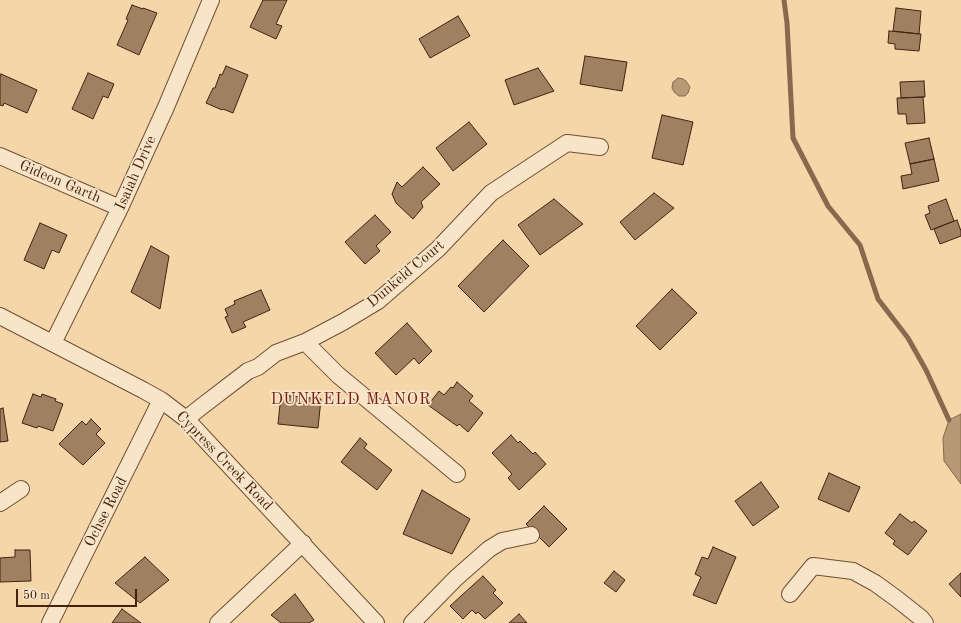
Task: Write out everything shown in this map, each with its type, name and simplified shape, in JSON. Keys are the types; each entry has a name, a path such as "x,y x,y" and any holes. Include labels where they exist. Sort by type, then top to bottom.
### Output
{"street":[{"name":"Isaiah Drive","path":"53,343 120,208 164,111 211,0"},
{"name":"Dunkeld Court","path":"186,419 248,371 258,367 276,354 305,342 343,322 378,301 438,249 491,193 567,143 600,148"},
{"name":"Gideon Garth","path":"0,156 120,208"},
{"name":"Cypress Creek Road","path":"0,316 161,400 186,419 376,623"},
{"path":"305,342 338,375 457,474"},
{"name":"Ochse Road","path":"50,623 161,400"},
{"path":"0,502 21,489"},
{"path":"412,623 456,578 489,549 502,541 531,535"},
{"path":"218,623 303,544"},
{"path":"790,594 813,566 853,571 875,583 921,618 925,623"}],"shaded area":[{"path":"678,78 686,81 690,87 685,96 679,96 672,88 673,82"},
{"path":"961,414 961,484 944,461 943,438 949,420"}],"building":[{"path":"263,0 287,0 276,24 282,26 276,39 250,27"},
{"path":"132,5 157,13 139,55 117,45 128,20 126,19"},
{"path":"896,8 921,11 919,34 893,31"},
{"path":"458,16 470,36 430,58 419,39"},
{"path":"889,31 921,34 919,51 895,49 895,44 888,43"},
{"path":"585,56 627,62 622,91 580,84"},
{"path":"226,66 248,75 233,113 206,103 213,88 215,88 220,74 222,75"},
{"path":"538,68 554,91 514,105 505,80"},
{"path":"88,73 114,84 108,98 103,96 93,119 72,109"},
{"path":"1,74 37,90 27,113 4,103 3,106 0,105"},
{"path":"924,81 925,97 901,98 900,82"},
{"path":"923,97 925,123 907,124 906,114 898,114 897,98"},
{"path":"662,115 693,122 683,165 652,158"},
{"path":"469,122 487,144 453,171 436,148"},
{"path":"929,138 934,159 910,164 905,143"},
{"path":"934,159 939,181 903,189 901,176 912,174 910,164"},
{"path":"423,167 440,184 421,202 423,207 413,219 396,203 392,194 397,182 402,187"},
{"path":"654,193 674,208 635,240 620,222"},
{"path":"554,199 583,224 540,255 518,225"},
{"path":"946,199 954,221 931,230 925,215 930,213 928,206"},
{"path":"375,215 391,232 376,246 380,251 365,264 345,242"},
{"path":"957,220 961,231 961,236 940,244 934,229"},
{"path":"40,223 67,235 59,253 52,250 44,269 24,260"},
{"path":"503,240 529,266 484,312 458,286"},
{"path":"151,246 169,256 160,309 131,292"},
{"path":"672,289 697,313 660,350 636,326"},
{"path":"261,290 270,310 243,322 246,327 232,333 225,317 228,316 225,309 235,304 234,301"},
{"path":"407,323 432,351 419,364 414,358 396,375 375,353"},
{"path":"457,382 473,396 469,401 483,413 468,432 459,424 457,426 428,405 439,391 444,395 451,387 453,388"},
{"path":"33,394 41,397 42,394 56,399 55,401 63,404 53,431 22,423"},
{"path":"281,395 321,399 318,428 278,424"},
{"path":"3,408 8,441 0,442 0,409"},
{"path":"91,419 101,429 96,434 105,443 83,465 59,444 82,421 86,425"},
{"path":"511,435 518,443 520,441 533,454 535,452 546,464 519,490 508,478 512,474 492,453"},
{"path":"360,438 367,444 364,448 392,470 377,490 341,462"},
{"path":"829,473 860,487 849,512 818,499"},
{"path":"761,482 779,507 753,526 735,501"},
{"path":"422,490 470,519 452,554 403,534"},
{"path":"544,506 567,529 549,547 526,524"},
{"path":"900,514 912,523 914,521 927,531 908,555 893,544 895,541 885,533"},
{"path":"713,547 736,557 716,604 693,595 701,577 695,574 702,557 708,559"},
{"path":"15,550 30,550 31,581 0,582 0,558 15,557"},
{"path":"145,557 169,580 140,603 115,583"},
{"path":"614,571 625,580 616,592 604,583"},
{"path":"961,573 961,597 949,584"},
{"path":"483,576 496,590 493,593 503,603 485,619 478,612 476,614 472,610 463,619 450,606"},
{"path":"295,594 314,620 309,623 281,623 271,615"},
{"path":"122,609 141,623 112,623"},
{"path":"519,614 527,623 509,623"}],"waterway":[{"path":"784,0 787,23 793,138 828,206 860,245 878,299 908,338 926,370 949,420"}],"district":[{"name":"DUNKELD MANOR","path":"351,400"}]}
